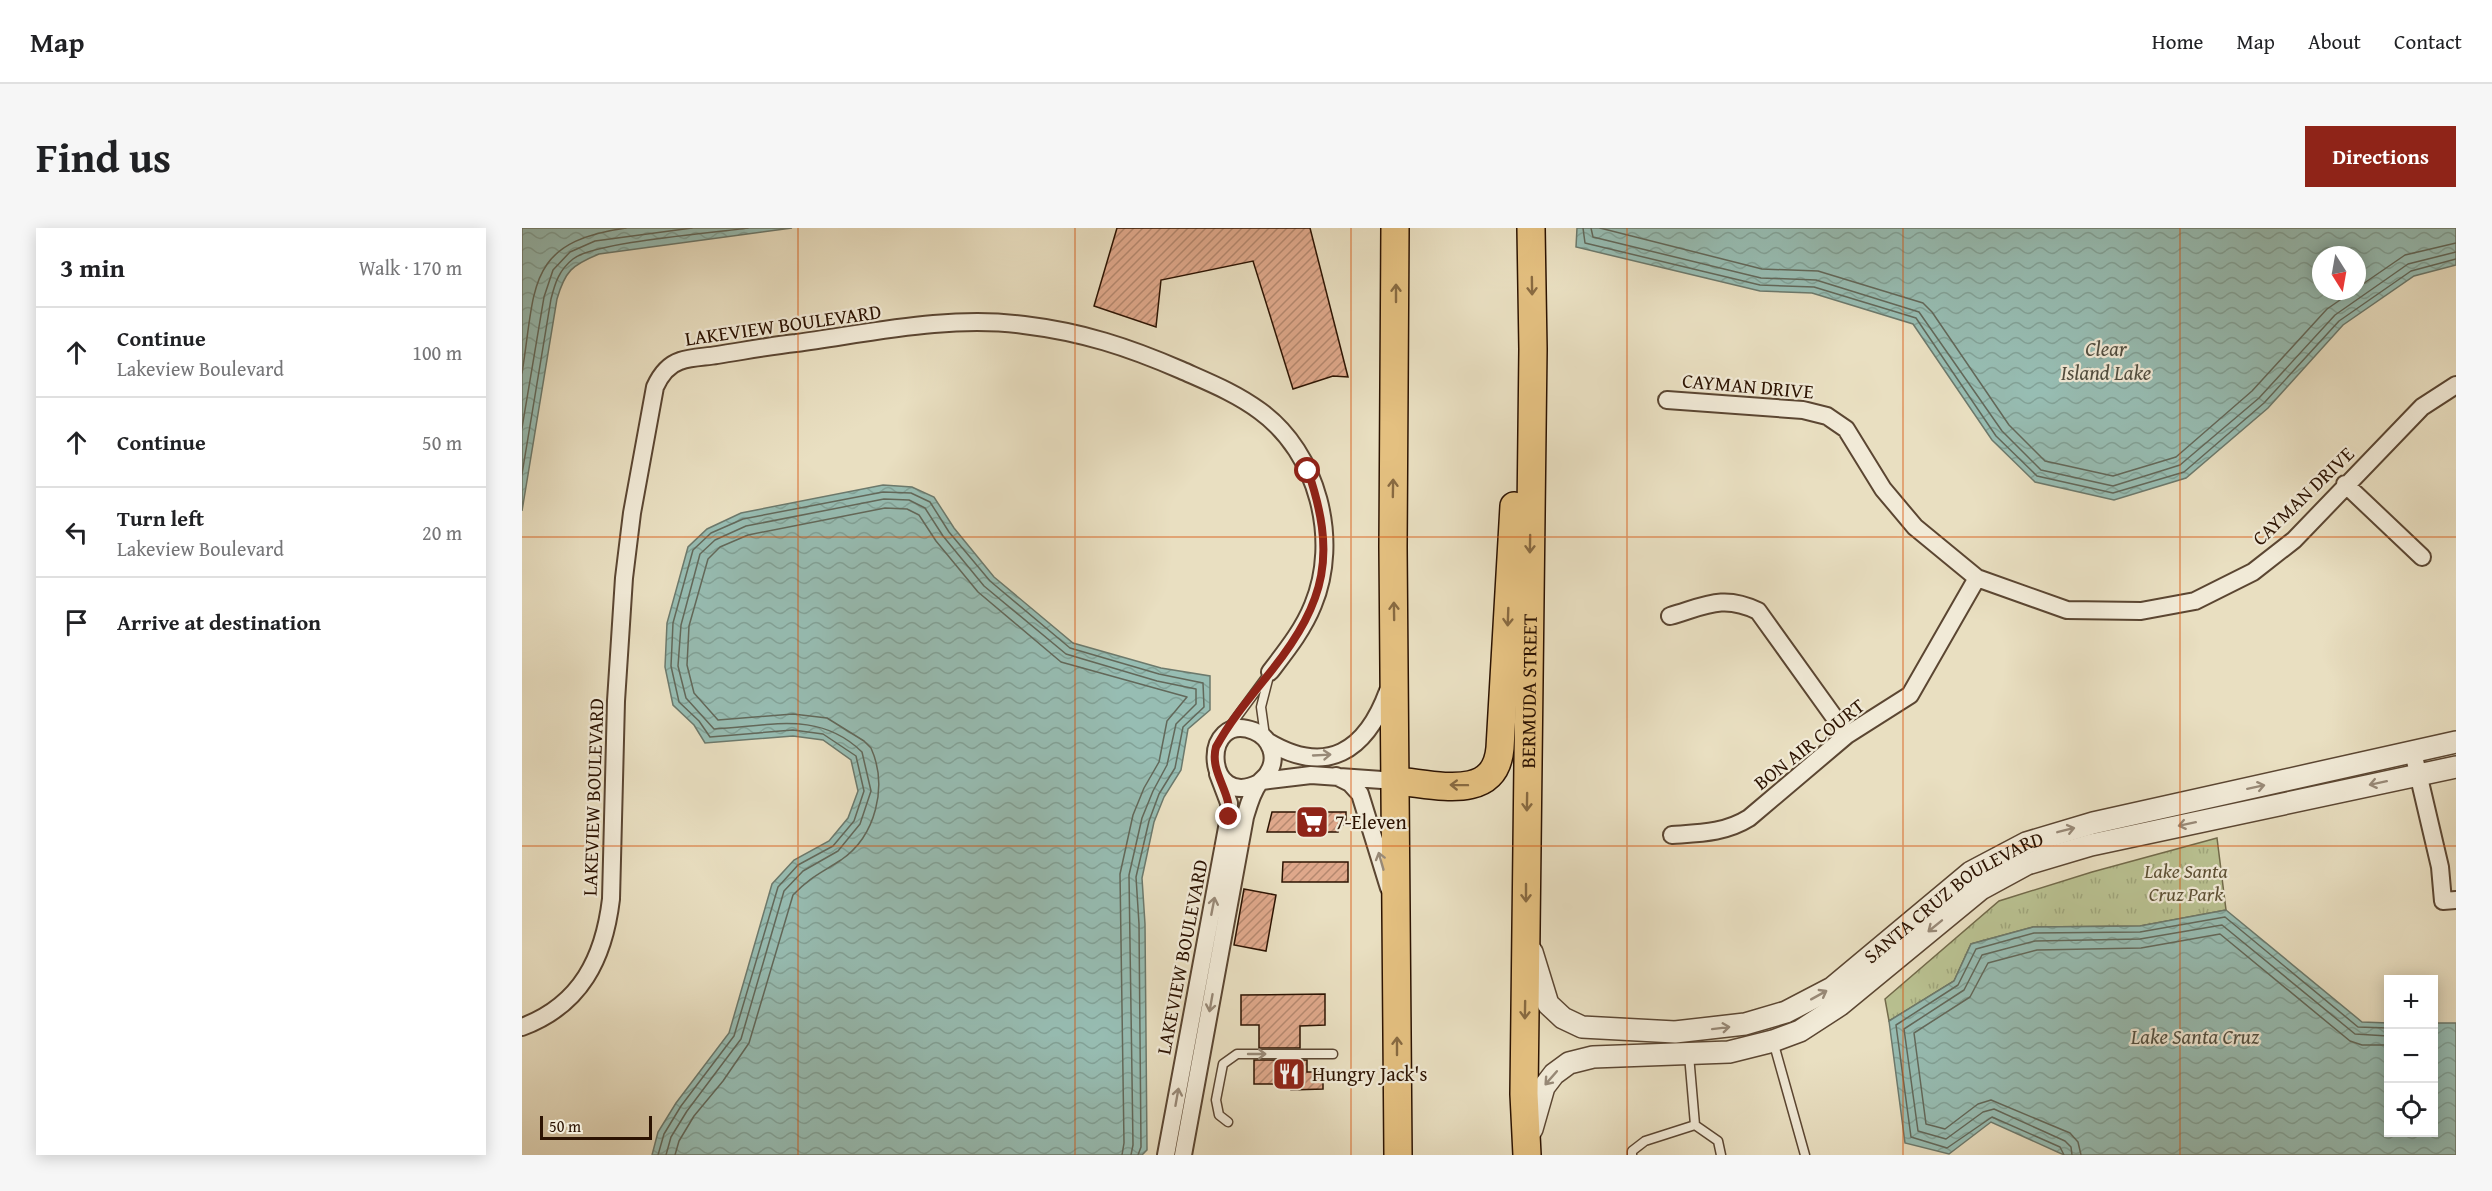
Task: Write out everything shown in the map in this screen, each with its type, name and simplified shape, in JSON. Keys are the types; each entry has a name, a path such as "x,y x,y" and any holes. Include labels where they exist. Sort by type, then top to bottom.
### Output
{"main road":[{"path":"1395,228 1393,547 1398,1155"},
{"name":"BERMUDA STREET","path":"1527,1153 1524,1094 1533,350 1531,228"},
{"path":"1396,781 1474,785 1489,777 1498,761 1512,527 1520,442 1533,350"}],"street":[{"name":"LAKEVIEW BOULEVARD","path":"522,1027 562,1005 579,986 596,961 607,932 611,899 619,650 632,513 655,387 660,375 679,361 785,344 958,322 1023,324 1095,336 1129,347 1239,397 1268,417 1297,451 1308,471 1315,491 1324,536 1321,581 1314,604 1304,625 1270,672"},
{"name":"CAYMAN DRIVE","path":"1667,400 1803,410 1827,416 1846,429 1883,489 1915,527 1977,578 2067,610 2141,611 2195,601 2253,572 2294,540 2421,407 2456,385"},
{"path":"2346,484 2422,557"},
{"name":"BON AIR COURT","path":"1672,835 1716,832 1735,827 1749,818 1847,735 1910,695 1977,578"},
{"path":"1670,616 1719,602 1738,601 1758,611 1847,735"},
{"path":"1395,670 1375,721 1361,740 1348,749 1333,755 1304,756 1254,731 1240,729 1232,731 1221,739 1214,753 1216,768 1222,778 1232,785 1248,787 1260,782 1304,775 1396,781"},
{"path":"1260,782 1273,762 1266,739"},
{"name":"SANTA CRUZ BOULEVARD","path":"1526,930 1548,1004 1570,1022 1594,1029 1644,1032 1693,1031 1731,1027 1766,1019 1832,988 1971,872 2026,843 2093,823 2456,742"},
{"path":"2413,752 2440,867 2443,901 2456,900"},
{"name":"LAKEVIEW BOULEVARD","path":"1175,1152 1208,973 1229,806 1216,768"},
{"name":"SANTA CRUZ BOULEVARD","path":"1527,1153 1541,1093 1554,1074 1565,1065 1593,1057 1681,1055 1738,1050 1773,1041 1823,1018 1981,890 2026,864 2091,844 2456,768"},
{"path":"1336,776 1352,784 1360,794 1397,917"},
{"name":"LAKEVIEW BOULEVARD","path":"1208,973 1237,865 1247,812 1260,782"},
{"path":"1224,846 1237,865"},
{"path":"1766,1019 1773,1041"},
{"path":"1594,1029 1578,1038 1579,1047 1644,1048 1681,1055"}],"lane":[{"path":"1266,739 1261,707 1270,672"},
{"path":"1221,739 1270,672"},
{"path":"1773,1041 1805,1155"},
{"path":"1228,1122 1219,1115 1216,1108 1223,1064 1228,1058 1243,1054 1333,1054"},
{"path":"1681,1055 1695,1125 1718,1141 1721,1155"},
{"path":"1632,1155 1632,1151 1646,1141 1695,1125"}],"green space":[{"name":"Lake Santa Cruz Park","path":"2217,838 2226,910 2140,926 2033,927 1971,944 1954,981 1889,1021 1885,999 1999,901 2092,872"}],"water":[{"path":"522,228 792,228 599,254 571,270 563,282 557,299 522,511"},
{"name":"Clear Island Lake","path":"1577,228 2456,228 2456,265 2414,276 2343,325 2268,408 2186,478 2114,500 2035,482 1992,440 1913,324 1812,293 1760,291 1576,247"},
{"path":"883,485 912,487 934,497 954,528 994,577 1073,643 1161,668 1210,676 1210,710 1188,729 1181,770 1164,797 1154,822 1142,878 1145,924 1147,1150 1142,1155 652,1155 658,1132 676,1103 729,1033 772,884 794,860 829,841 848,818 858,791 851,760 823,740 793,736 705,743 694,725 673,705 665,667 667,623 688,547 707,529 741,513"},
{"name":"Lake Santa Cruz","path":"2226,910 2362,1022 2384,1023 2384,1137 2438,1137 2438,1023 2456,1023 2456,1155 2064,1155 1991,1122 1949,1154 1905,1143 1889,1021 1954,981 1971,944 2033,927 2140,926"}],"building":[{"path":"1117,228 1310,228 1348,377 1333,376 1293,389 1253,261 1161,280 1156,327 1094,306"},
{"path":"1272,812 1346,812 1346,825 1338,824 1338,832 1267,832"},
{"path":"1283,862 1348,862 1348,882 1282,882"},
{"path":"1244,889 1276,895 1266,951 1234,945"},
{"path":"1325,994 1325,1025 1300,1026 1300,1048 1259,1048 1259,1025 1241,1025 1241,995"},
{"path":"1254,1060 1307,1060 1307,1072 1323,1072 1323,1089 1291,1090 1291,1084 1254,1084"}],"place":[{"name":"7-Eleven","path":"1312,822"},
{"name":"Hungry Jack's","path":"1289,1074"}],"route":[{"path":"1229,817 1228,803 1214,762 1216,747 1256,688 1287,651 1304,625 1321,581 1324,536 1321,510 1308,471"}]}
